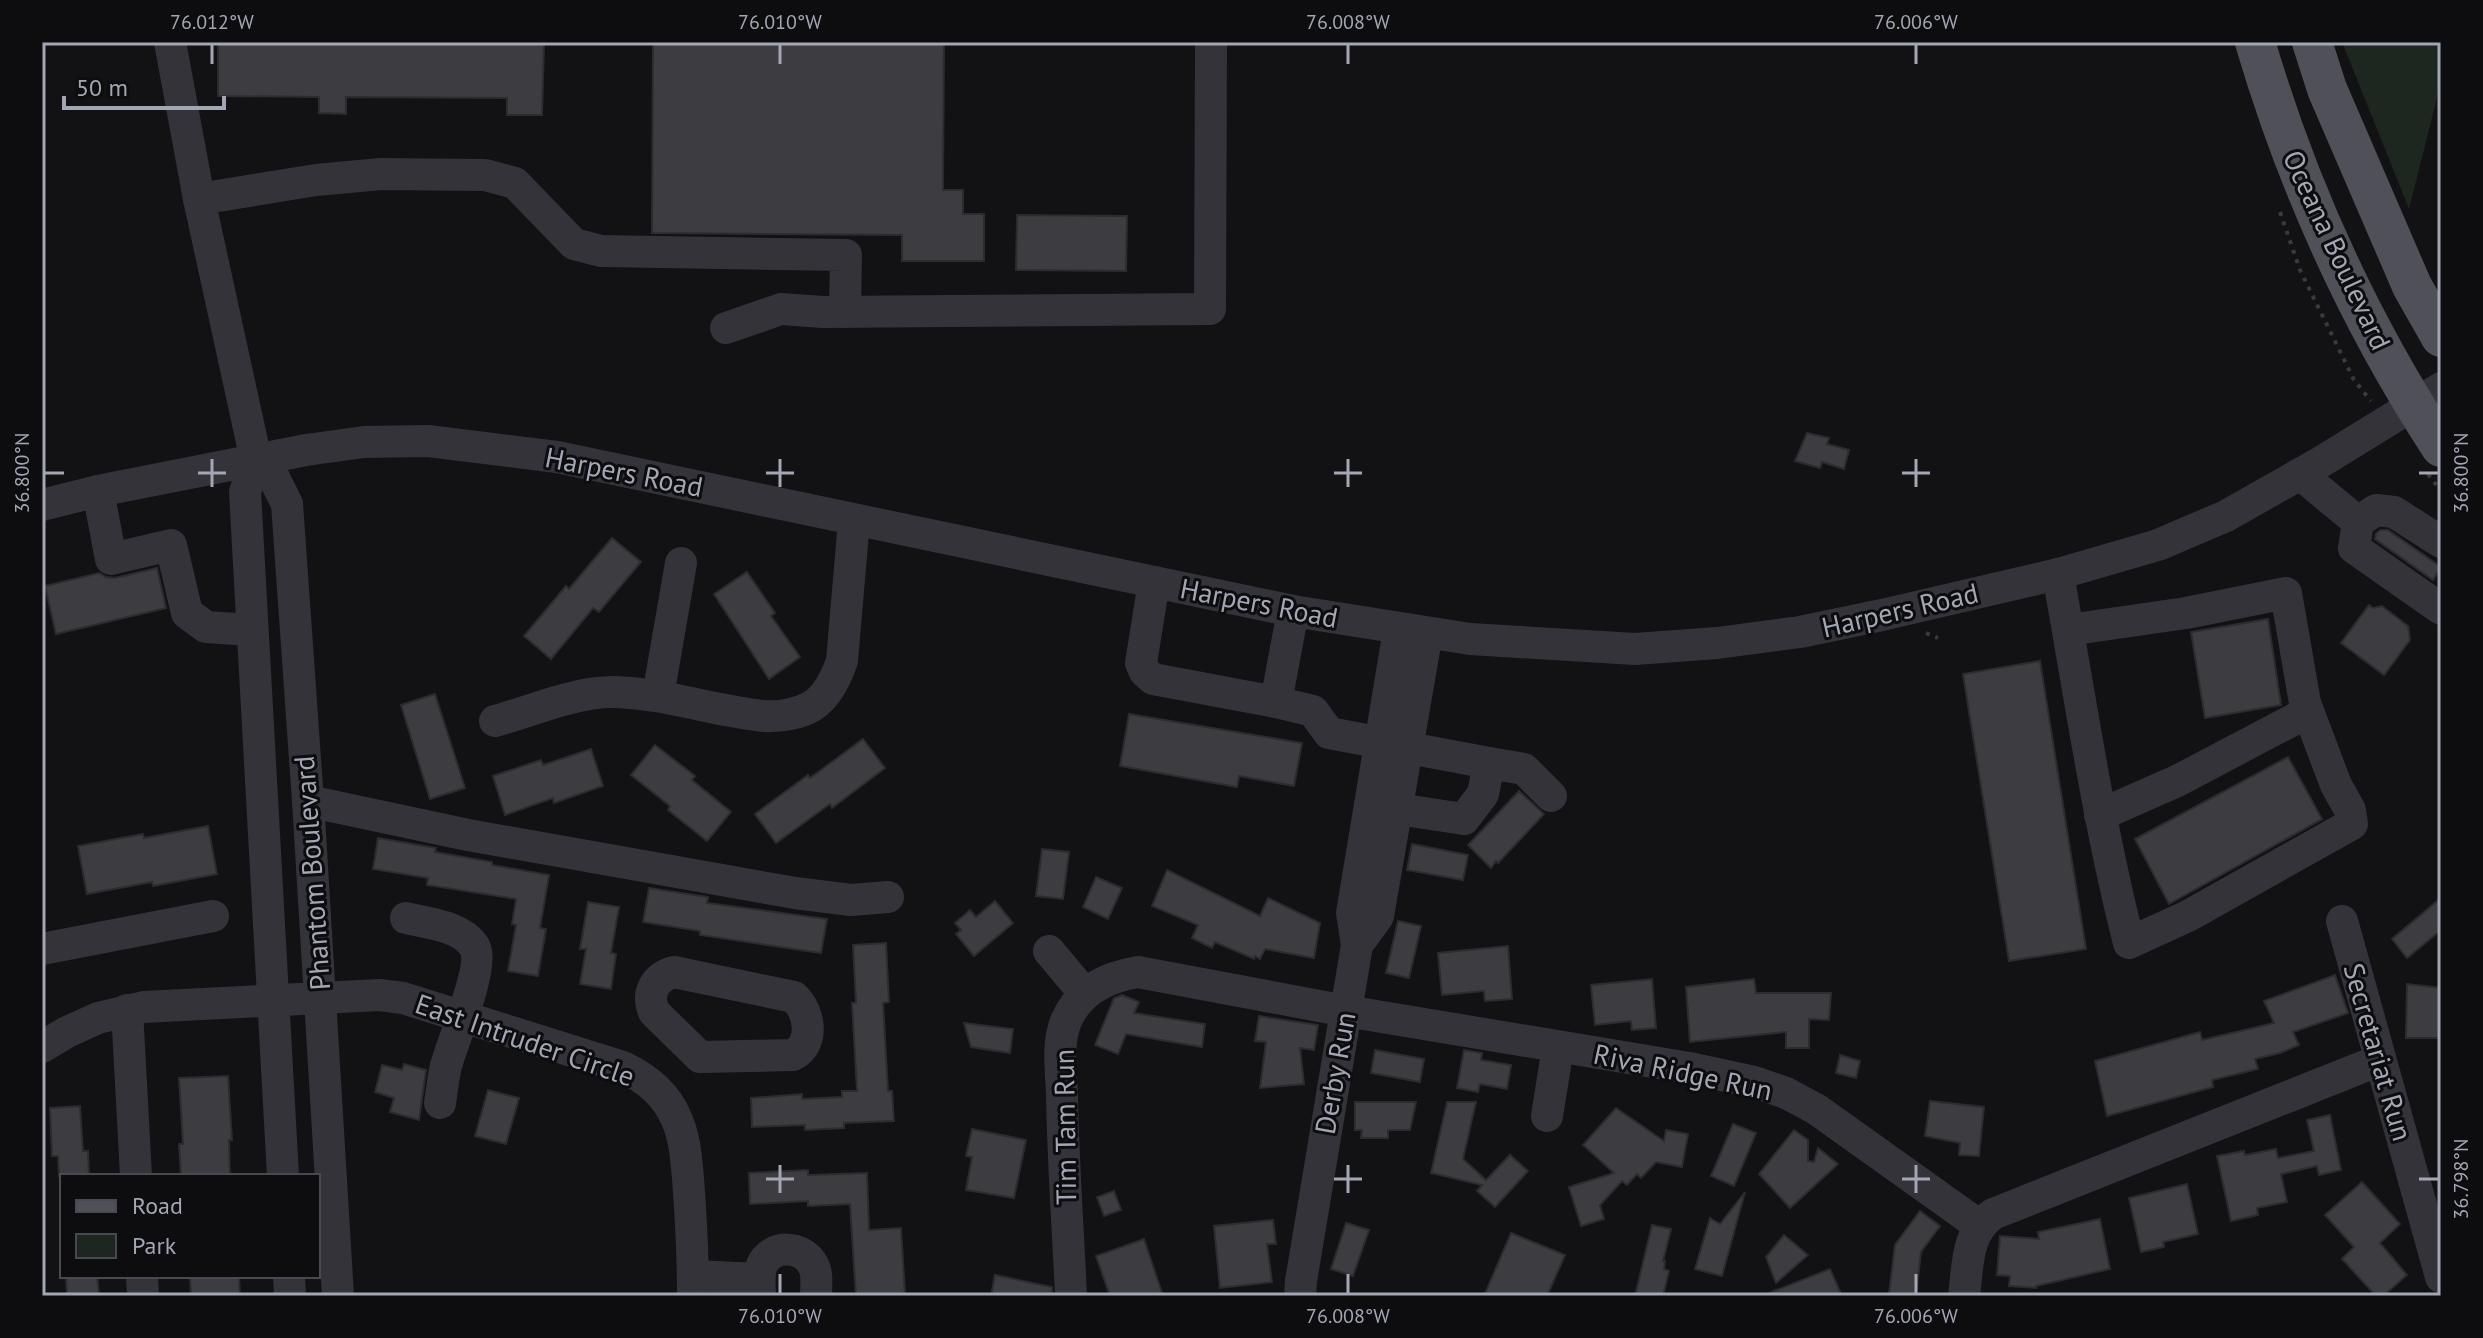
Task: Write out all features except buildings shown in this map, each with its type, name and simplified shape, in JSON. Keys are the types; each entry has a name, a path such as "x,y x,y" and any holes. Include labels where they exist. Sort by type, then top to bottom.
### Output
{"main road":[{"name":"Oceana Boulevard","path":"2255,42 2312,206 2349,289 2427,396 2441,447"},
{"name":"Oceana Boulevard","path":"2312,42 2327,89 2412,286 2441,337"}],"street":[{"name":"Phantom Boulevard","path":"170,42 199,199 256,460 245,492 283,1174"},
{"path":"726,328 781,309 845,312 1210,309 1211,42"},
{"path":"199,199 316,180 381,174 485,175 515,183 574,244 601,251 846,255 845,312"},
{"name":"Harpers Road","path":"42,505 306,450 364,442 428,441 557,457 1293,611 1413,632 1470,639 1635,649 1717,643 1800,632 2058,574 2158,545 2226,516 2427,396"},
{"name":"Phantom Boulevard","path":"256,460 273,476 287,504 338,1296"},
{"path":"2300,474 2358,522"},
{"path":"98,491 111,559 171,545 187,613 206,627 252,630"},
{"path":"2441,542 2394,512 2376,510 2358,522 2354,548 2441,609"},
{"path":"495,721 574,698 610,692 658,696 767,716 791,714 813,706 836,678 842,661 854,521"},
{"path":"658,696 681,563"},
{"path":"2058,574 2100,815 2129,943 2229,894 2352,824 2350,810 2336,785 2308,712 2286,593 2186,613 2068,630"},
{"path":"1154,582 1141,663 1153,679 1313,711 1329,733 1524,769 1551,796"},
{"path":"1276,702 1293,611"},
{"name":"Derby Run","path":"1300,1296 1357,945 1352,913 1383,808 1413,632"},
{"path":"2100,815 2177,781 2308,712"},
{"path":"1383,808 1464,819 1483,794 1489,763"},
{"path":"308,801 468,835 795,893 851,900 888,897"},
{"path":"42,949 213,916"},
{"path":"406,918 452,929 473,943 477,959 446,1067 440,1103"},
{"name":"Secretariat Run","path":"2342,921 2441,1277"},
{"path":"1049,951 1085,994"},
{"path":"657,1090 682,1063 692,1058 793,1055 807,1042 807,1015 803,1005 794,997 783,994 674,972 664,975 652,989 654,1012 700,1057"},
{"name":"Tim Tam Run","path":"1071,1296 1062,1132 1061,1042 1072,1009 1085,994 1101,982 1138,972 1346,1011"},
{"name":"East Intruder Circle","path":"42,1047 77,1027 127,1010 379,995 403,998 623,1067 657,1090 676,1118 684,1143 693,1239 693,1286"},
{"path":"127,1010 136,1174"},
{"name":"Riva Ridge Run","path":"1346,1011 1689,1068 1754,1082 1786,1093 1816,1109 1980,1226"},
{"path":"1547,1116 1558,1047"},
{"path":"1964,1296 1972,1239 1993,1214 2380,1060"},
{"path":"693,1286 760,1288 762,1265 768,1256 778,1250 790,1249 812,1262 816,1296"}],"green space":[{"path":"2342,42 2441,42 2441,82 2409,209"}]}
